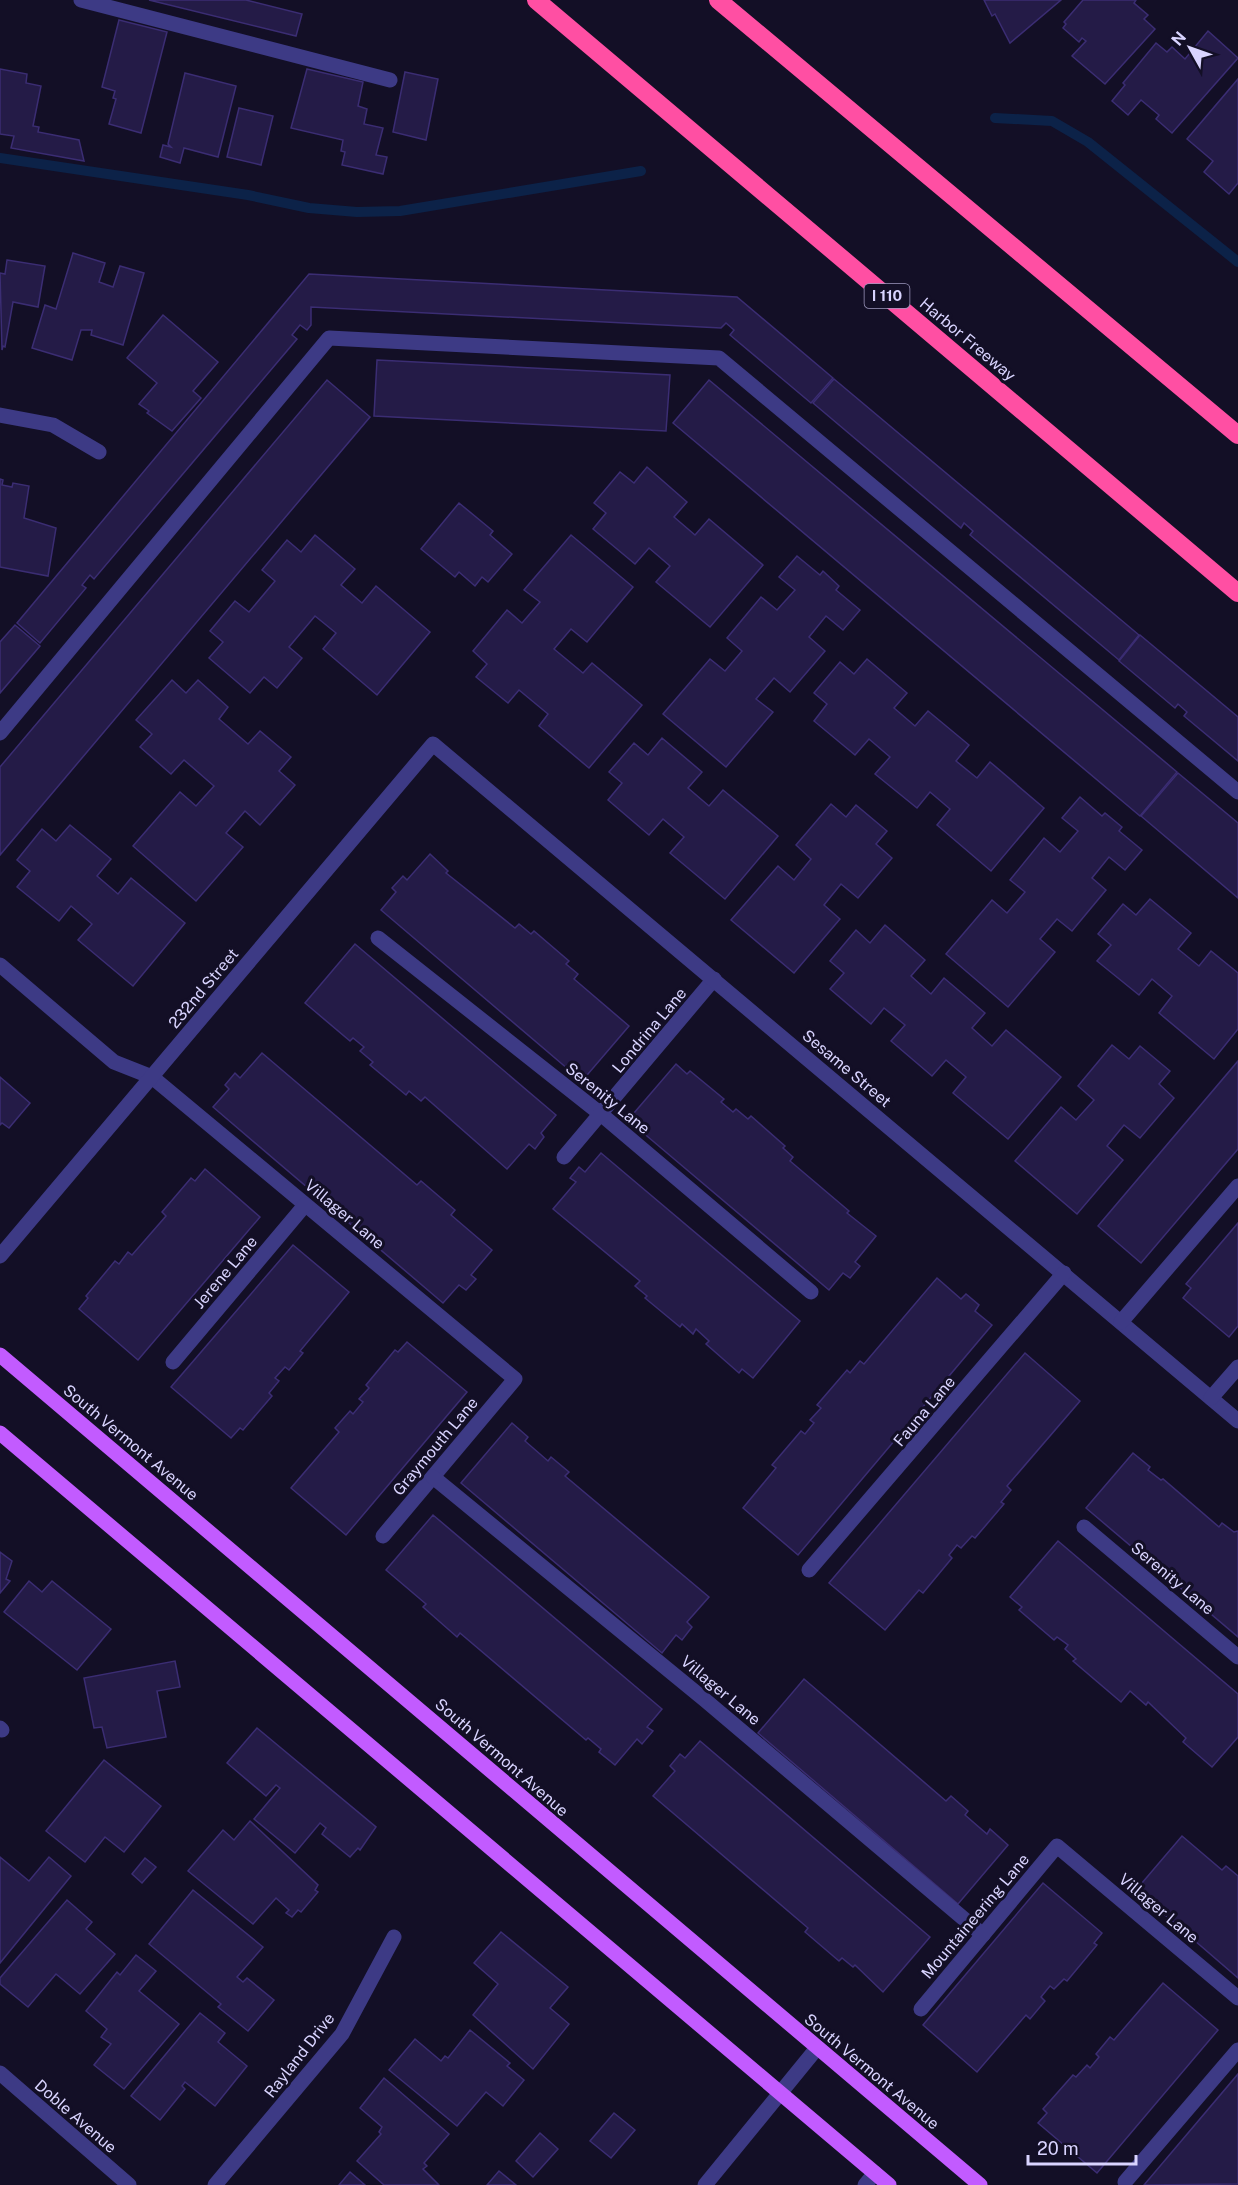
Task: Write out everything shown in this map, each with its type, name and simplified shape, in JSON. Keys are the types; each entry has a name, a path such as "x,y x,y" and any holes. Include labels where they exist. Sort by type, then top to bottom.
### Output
{"highway":[{"name":"Harbor Freeway","path":"536,0 1238,593"},
{"path":"718,0 1238,435"}],"main road":[{"name":"South Vermont Avenue","path":"0,1355 980,2185"},
{"path":"0,1433 889,2185"}],"street":[{"path":"81,0 390,80"},
{"path":"0,733 329,338 719,358 1238,792"},
{"path":"0,415 53,425 99,452"},
{"name":"Sesame Street","path":"433,744 1238,1421"},
{"name":"232nd Street","path":"0,1256 433,744"},
{"name":"Serenity Lane","path":"378,938 602,1115 811,1292"},
{"name":"Villager Lane","path":"0,965 114,1062 152,1077 515,1379"},
{"name":"Londrina Lane","path":"564,1157 602,1115 714,979"},
{"path":"1121,1322 1238,1186"},
{"name":"Jerene Lane","path":"173,1362 305,1205"},
{"name":"Fauna Lane","path":"809,1570 1064,1273"},
{"path":"1211,1398 1238,1367"},
{"name":"Graymouth Lane","path":"382,1536 515,1379"},
{"name":"Villager Lane","path":"433,1477 714,1707 982,1935"},
{"name":"Serenity Lane","path":"1084,1527 1238,1657"},
{"name":"Villager Lane","path":"1056,1846 1238,1998"},
{"name":"Mountaineering Lane","path":"921,2008 1056,1846"},
{"name":"Rayland Drive","path":"215,2185 342,2034 394,1937"},
{"path":"705,2185 817,2048"},
{"path":"1125,2182 1238,2050"},
{"name":"Doble Avenue","path":"0,2073 129,2185"},
{"path":"865,2185 875,2173"}],"building":[{"path":"149,0 246,0 302,14 296,36"},
{"path":"984,0 1061,0 1010,43 995,14 992,16"},
{"path":"1083,0 1136,0 1134,3 1148,15 1144,19 1155,29 1105,84 1072,56 1086,41 1082,38 1079,42 1063,28 1066,24 1064,22"},
{"path":"119,20 167,32 141,133 109,124 116,99 113,98 115,91 102,87"},
{"path":"1208,31 1238,58 1172,133 1156,119 1159,115 1141,100 1128,115 1112,101 1125,85 1123,83 1156,43 1167,52 1172,47 1185,59"},
{"path":"0,69 27,74 26,83 41,86 33,126 39,127 38,132 79,140 84,161 11,148 14,136 0,134"},
{"path":"307,69 363,82 358,106 367,109 364,124 383,128 376,155 387,157 383,174 342,165 345,152 341,151 343,140 291,128"},
{"path":"405,72 438,79 426,140 393,132"},
{"path":"185,73 236,86 218,157 184,148 180,163 160,157 163,145 171,147 168,144"},
{"path":"1238,79 1238,183 1229,194 1204,172 1213,161 1187,139"},
{"path":"239,108 273,116 261,165 227,157"},
{"path":"73,253 105,263 99,282 113,287 120,266 144,273 123,345 91,335 92,330 81,330 72,360 32,348 45,305 56,309"},
{"path":"7,260 45,266 38,307 13,302 5,347 3,346 2,350 0,273 5,274"},
{"path":"309,274 737,297 833,378 811,403 730,335 734,330 726,323 721,328 311,307 311,325 307,330 300,325 292,335 297,339 94,579 90,575 82,585 86,588 40,643 17,623"},
{"path":"163,315 218,362 193,391 201,398 172,431 147,413 149,411 139,404 157,383 127,358"},
{"path":"377,360 670,375 666,431 374,416"},
{"path":"834,379 1139,635 1119,660 970,535 973,531 964,523 961,528 813,403"},
{"path":"327,380 370,417 0,855 0,767"},
{"path":"709,380 1177,772 1140,816 673,423"},
{"path":"647,467 687,502 674,517 695,535 709,519 763,565 710,627 656,582 670,566 649,548 635,564 593,529 606,513 594,503 620,472 634,483"},
{"path":"0,479 3,480 2,485 12,487 13,483 29,486 24,518 56,528 48,576 0,567"},
{"path":"459,503 493,531 490,535 512,554 488,582 482,577 475,586 459,572 455,577 421,549"},
{"path":"315,535 355,569 341,585 362,603 376,586 430,632 377,695 323,649 336,633 315,616 289,647 302,658 277,688 264,677 250,693 209,658 223,642 210,631 235,601 249,612 275,581 262,570 287,540 301,552"},
{"path":"571,535 633,587 587,642 571,629 554,649 583,673 592,663 642,705 589,768 539,726 548,714 519,690 508,703 476,677 487,664 473,651 507,610 522,623 540,602 524,590"},
{"path":"797,556 820,575 823,571 839,586 836,590 860,610 843,630 826,616 809,637 825,651 790,692 774,678 756,699 773,712 726,767 663,714 710,659 725,671 742,651 727,638 761,597 777,610 795,590 779,577"},
{"path":"15,625 40,646 0,693 0,642"},
{"path":"1140,635 1238,717 1238,761 1184,716 1187,712 1178,704 1175,708 1119,661"},
{"path":"867,659 907,693 894,708 915,726 928,711 969,745 956,761 977,778 990,762 1044,808 991,871 937,825 950,809 930,792 917,808 875,774 890,757 869,739 855,755 814,721 827,704 814,693 840,662 854,674"},
{"path":"172,680 186,693 198,680 228,707 219,719 248,744 260,731 291,757 279,771 295,785 260,825 245,811 226,833 243,847 196,901 133,846 180,792 196,806 214,786 184,760 171,774 140,747 152,734 136,720"},
{"path":"662,738 702,772 688,788 709,806 723,790 778,836 725,899 670,853 684,837 663,819 649,835 608,800 622,783 609,772 634,743 648,755"},
{"path":"1178,773 1238,823 1238,898 1141,816"},
{"path":"1080,797 1102,816 1105,813 1122,827 1119,831 1142,850 1125,870 1109,857 1092,878 1106,890 1072,931 1057,919 1040,939 1055,952 1008,1007 946,954 992,900 1007,913 1025,892 1010,880 1044,838 1060,852 1078,831 1062,818"},
{"path":"831,804 846,817 856,805 887,831 876,844 892,858 858,898 841,884 824,905 840,919 794,973 731,920 778,866 794,880 811,859 796,845"},
{"path":"70,825 111,859 97,876 118,894 131,878 185,923 133,986 78,940 92,924 71,906 59,921 17,887 30,871 17,860 42,829 56,841"},
{"path":"430,854 448,871 446,873 515,928 519,924 531,934 534,931 569,961 566,964 578,974 574,979 629,1026 582,1081 381,910 396,892 392,888 403,876 407,880"},
{"path":"1150,899 1191,933 1178,949 1199,966 1211,951 1238,973 1238,1029 1214,1059 1159,1013 1172,996 1152,979 1139,995 1097,961 1111,945 1098,934 1123,904 1136,915"},
{"path":"885,925 925,960 911,976 931,994 944,978 985,1013 972,1028 992,1046 1006,1030 1061,1077 1008,1139 953,1093 966,1077 946,1060 932,1076 891,1041 905,1025 884,1008 871,1024 830,989 844,973 830,961 856,930 870,943"},
{"path":"355,944 556,1115 541,1133 544,1137 535,1149 529,1144 507,1169 425,1097 421,1101 409,1091 406,1095 370,1065 373,1062 360,1051 364,1047 353,1038 350,1041 305,1003"},
{"path":"1112,1045 1129,1059 1140,1046 1170,1071 1159,1084 1174,1098 1140,1138 1124,1125 1107,1146 1123,1160 1077,1214 1015,1161 1061,1107 1076,1120 1094,1100 1078,1086"},
{"path":"262,1053 417,1185 421,1181 455,1210 451,1215 492,1250 471,1275 476,1279 466,1290 459,1285 443,1303 213,1107 229,1089 225,1085 235,1073 240,1078"},
{"path":"1238,1061 1238,1149 1141,1263 1098,1226"},
{"path":"676,1064 687,1074 690,1071 724,1099 721,1102 733,1112 736,1109 748,1119 751,1116 785,1146 783,1148 793,1157 790,1161 876,1236 855,1262 860,1266 850,1278 843,1273 829,1290 628,1120"},
{"path":"0,1077 30,1103 9,1128 2,1123 0,1125"},
{"path":"601,1153 800,1321 753,1378 742,1369 739,1373 706,1344 709,1341 696,1329 693,1334 682,1324 680,1327 645,1298 647,1296 635,1286 640,1281 553,1209 576,1182 570,1178 579,1167 585,1172"},
{"path":"205,1169 260,1217 138,1360 79,1309 88,1298 86,1296 115,1261 119,1264 128,1252 132,1255 166,1216 162,1212 191,1178 195,1181"},
{"path":"1238,1223 1238,1326 1229,1337 1183,1298 1191,1288 1186,1284"},
{"path":"293,1245 349,1292 300,1351 303,1353 289,1370 285,1367 275,1378 279,1381 269,1393 272,1396 243,1430 240,1428 231,1438 171,1387"},
{"path":"937,1278 961,1299 966,1294 979,1305 975,1311 992,1325 798,1555 743,1508 776,1468 772,1465 801,1431 805,1434 814,1423 810,1420 821,1408 817,1405 847,1370 850,1373 860,1361 864,1364"},
{"path":"407,1342 467,1392 346,1535 291,1488 339,1432 335,1428 350,1411 353,1414 363,1402 359,1399 369,1388 366,1385 395,1350 398,1352"},
{"path":"1025,1353 1080,1401 1007,1486 1011,1490 1001,1502 1004,1504 975,1538 972,1536 961,1548 957,1545 949,1555 952,1558 923,1593 919,1590 885,1630 829,1583"},
{"path":"512,1423 528,1437 525,1441 548,1461 551,1457 569,1472 565,1476 709,1597 687,1622 692,1627 682,1640 676,1635 662,1653 461,1483"},
{"path":"1133,1453 1150,1467 1148,1470 1161,1480 1163,1479 1219,1527 1222,1523 1234,1532 1238,1531 1238,1637 1086,1508"},
{"path":"433,1515 662,1709 647,1727 653,1731 642,1744 637,1739 615,1765 599,1752 601,1749 588,1738 586,1740 460,1633 457,1637 423,1607 426,1604 386,1570"},
{"path":"1058,1541 1238,1694 1238,1737 1212,1767 1183,1742 1186,1738 1148,1702 1146,1705 1130,1691 1121,1702 1073,1661 1076,1659 1065,1649 1068,1645 1057,1637 1054,1640 1019,1610 1022,1607 1010,1597"},
{"path":"0,1552 12,1561 6,1579 10,1581 0,1593"},
{"path":"29,1581 42,1592 52,1581 111,1629 77,1670 4,1612"},
{"path":"175,1661 180,1687 157,1691 166,1737 107,1748 102,1727 94,1728 84,1678"},
{"path":"804,1679 946,1801 951,1796 968,1811 965,1815 987,1834 990,1829 1008,1845 958,1904 758,1733"},
{"path":"257,1728 376,1827 360,1850 358,1848 350,1857 322,1834 326,1828 320,1823 295,1853 254,1819 280,1788 276,1785 266,1796 227,1763"},
{"path":"700,1741 930,1937 883,1992 855,1965 853,1967 842,1958 839,1961 805,1932 808,1928 653,1796 675,1771 670,1766 680,1754 685,1758"},
{"path":"104,1760 161,1806 124,1852 105,1837 85,1862 46,1831"},
{"path":"250,1821 318,1885 315,1890 318,1892 301,1912 298,1910 292,1917 286,1913 289,1910 276,1898 253,1924 188,1871 223,1830 234,1840"},
{"path":"1182,1836 1222,1870 1226,1866 1238,1876 1238,1978 1136,1890"},
{"path":"0,1857 29,1881 49,1857 71,1876 0,1963"},
{"path":"145,1858 156,1867 142,1883 132,1874"},
{"path":"1043,1883 1102,1933 1094,1943 1097,1945 1067,1981 1064,1979 1054,1989 1050,1986 1041,1997 1045,2001 1030,2019 1026,2015 977,2072 923,2025"},
{"path":"193,1890 263,1947 237,1977 243,1982 247,1978 274,2000 248,2031 218,2007 221,2004 149,1944"},
{"path":"67,1900 92,1922 86,1929 115,1954 80,1994 56,1974 28,2007 0,1984 0,1978"},
{"path":"501,1932 568,1987 550,2008 569,2024 533,2069 473,2015 498,1984 474,1963"},
{"path":"136,1955 156,1971 139,1991 179,2024 124,2089 94,2065 111,2044 101,2037 107,2029 86,2011 117,1972 120,1975"},
{"path":"1163,1983 1218,2030 1097,2173 1038,2123 1047,2113 1043,2109 1073,2075 1076,2077 1087,2065 1090,2068 1099,2057 1096,2054 1110,2037 1114,2040"},
{"path":"200,2013 225,2033 218,2042 247,2066 215,2106 185,2082 182,2086 185,2089 160,2120 131,2096"},
{"path":"470,2030 510,2063 507,2066 524,2080 503,2106 486,2092 457,2126 389,2070 415,2039 441,2061 445,2056 448,2058"},
{"path":"1238,2074 1238,2184 1144,2185"},
{"path":"384,2078 449,2134 424,2163 427,2166 423,2169 439,2185 384,2185 357,2161 381,2134 379,2132 382,2127 360,2108"},
{"path":"614,2113 635,2130 611,2158 590,2141"},
{"path":"540,2133 558,2149 533,2177 516,2161"},
{"path":"499,2171 516,2185 487,2185"},
{"path":"350,2172 365,2185 339,2185"}],"waterway":[{"path":"995,118 1052,121 1088,142 1238,262"},
{"path":"0,158 248,195 309,208 357,212 400,211 641,171"}]}
